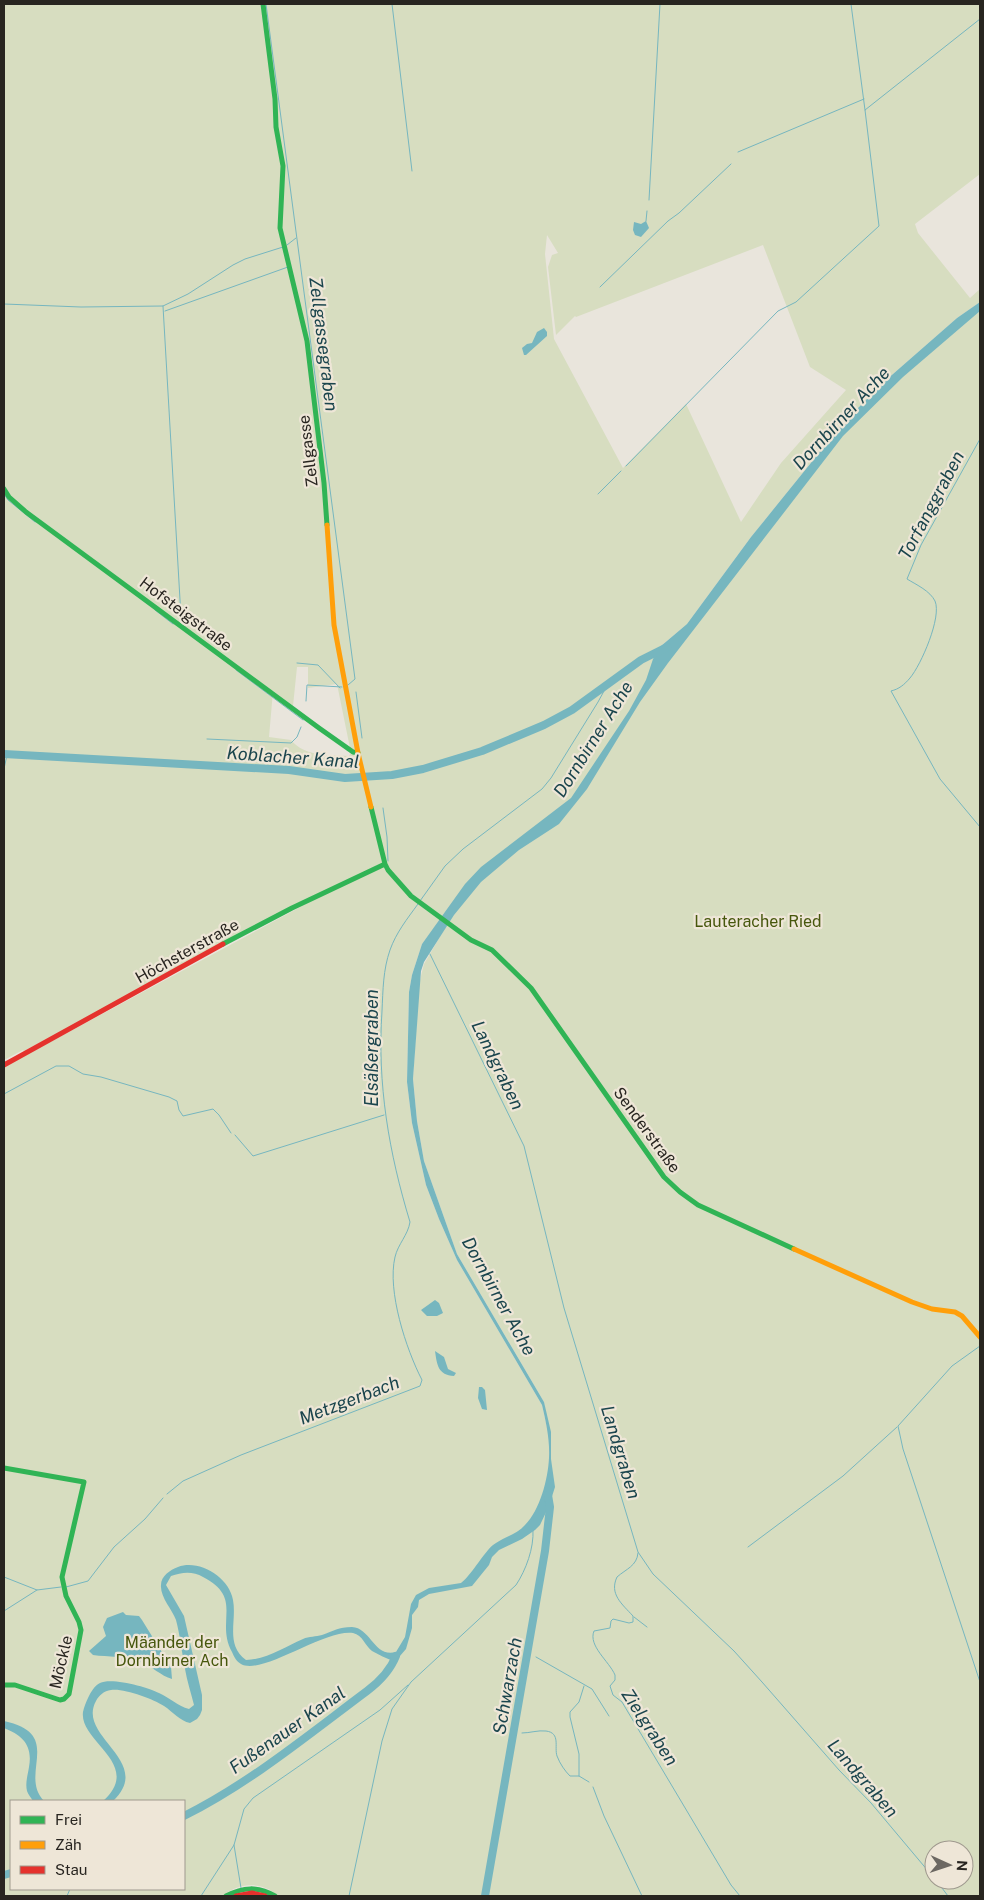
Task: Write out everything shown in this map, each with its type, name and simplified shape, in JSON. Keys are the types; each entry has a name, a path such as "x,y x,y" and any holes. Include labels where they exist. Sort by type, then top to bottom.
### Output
{"main road":[{"name":"Zellgasse","path":"264,4 275,98 276,127 283,166 280,228 290,262 307,341 324,483 331,564 333,618 358,753 385,864"},
{"name":"Hofsteigstraße","path":"4,489 9,497 26,512 325,732 353,752 358,753"},
{"name":"Senderstraße","path":"385,864 388,870 416,900 463,934 492,950 531,988 654,1164 680,1192 698,1205 717,1215 912,1302 955,1312 962,1316 980,1337"},
{"name":"Höchsterstraße","path":"4,1065 234,938 385,864"},
{"name":"Möckle","path":"4,1468 84,1482 62,1577 66,1596 81,1630 68,1694 64,1699 60,1700 16,1685 4,1686"},
{"path":"226,1896 236,1890 252,1888 269,1892 275,1896"},
{"path":"236,1896 252,1893 264,1896"}],"green space":[{"path":"4,4 980,4 980,174 915,224 918,233 970,298 980,289 980,302 957,318 885,381 844,422 751,537 687,624 661,646 663,654 847,425 980,306 980,1896 279,1896 265,1888 251,1885 236,1888 223,1896 4,1896 4,1067 380,864 4,1060","holes":["547,235 558,253 552,255 548,267 556,335 575,316 763,245 810,367 846,390 781,463 741,522 686,404 623,468 554,339 545,254","9,498 33,514 200,638","297,667 308,667 308,688 337,684 351,753 349,756 318,754 303,750 291,740 269,737 273,691 293,706","447,911 452,916 424,964 419,984 413,1079 417,1121 424,1161 457,1254 544,1402 548,1432 542,1405 457,1260 426,1185 412,1123 407,1082 409,992 412,975 422,944"]}],"water":[{"path":"646,221 649,228 641,237 635,235 633,230 634,222 641,224"},
{"path":"980,302 980,311 903,377 843,436 668,663 640,702 587,789 559,824 519,850 481,882 454,915 424,962 421,971 413,1079 417,1121 424,1161 457,1254 544,1402 551,1432 551,1459 555,1487 540,1525 522,1539 499,1550 472,1586 429,1594 419,1600 418,1607 412,1615 412,1628 406,1649 393,1664 393,1661 372,1651 362,1638 353,1633 326,1638 263,1664 251,1666 241,1664 235,1657 228,1641 226,1602 222,1593 215,1585 195,1574 183,1573 171,1576 166,1585 184,1616 202,1695 202,1710 197,1719 190,1723 146,1697 117,1690 104,1692 100,1695 96,1701 93,1714 96,1726 121,1761 125,1774 124,1787 114,1800 104,1800 114,1788 117,1776 114,1764 84,1723 84,1708 94,1687 105,1681 130,1684 154,1691 189,1709 194,1705 176,1620 161,1589 161,1582 169,1572 186,1565 195,1566 212,1572 226,1584 233,1600 234,1640 240,1654 246,1660 269,1655 305,1638 320,1636 347,1627 364,1632 383,1651 389,1653 396,1652 405,1637 411,1604 416,1595 429,1588 461,1583 492,1546 522,1528 535,1511 545,1484 549,1458 548,1438 542,1405 457,1260 426,1185 412,1123 407,1082 409,992 412,975 422,944 465,884 481,867 571,798 629,711 646,680 653,659 661,646 687,624 751,537 844,422 885,381 957,318"},
{"path":"544,328 547,336 524,355 522,348 532,343 537,332"},
{"path":"435,1300 439,1303 443,1313 437,1316 427,1316 421,1310"},
{"path":"435,1351 444,1357 448,1369 456,1373 454,1376 441,1371"},
{"path":"479,1387 485,1390 487,1410 482,1409 478,1398"},
{"path":"123,1612 126,1615 139,1616 142,1620 171,1667 172,1679 135,1660 93,1655 89,1651 106,1636 103,1627 107,1618"},
{"path":"4,1721 22,1727 32,1735 37,1745 35,1779 37,1790 43,1800 32,1800 27,1791 26,1785 30,1759 28,1747 16,1734 4,1728"}],"waterway":[{"name":"Zellgassegraben","path":"266,4 355,679 348,685"},
{"path":"392,4 412,171"},
{"path":"649,200 660,4"},
{"path":"851,4 865,110"},
{"path":"626,466 778,311 796,302 879,226 865,110 980,19"},
{"path":"738,152 864,99"},
{"path":"600,287 668,221 731,164"},
{"path":"646,221 647,211"},
{"path":"287,245 296,238"},
{"path":"4,304 81,307 163,306 188,294 245,259 283,247"},
{"path":"283,248 286,258"},
{"path":"165,311 288,267"},
{"path":"163,306 181,617"},
{"name":"Torfanggraben","path":"980,439 921,545 907,579 933,597 936,618 925,652 915,672 903,685 891,691 940,779 980,827"},
{"path":"598,494 621,471"},
{"path":"4,494 8,500 35,522"},
{"path":"155,610 173,624"},
{"name":"Koblacher Kanal","path":"4,754 289,770 345,778 392,775 423,769 482,751 544,725 572,710 641,660 667,647"},
{"path":"297,663 318,665 340,688"},
{"path":"236,670 303,720"},
{"name":"Landgraben","path":"306,701 307,685 342,687"},
{"name":"Elsäßergraben","path":"420,901 445,866 463,849 542,789 551,778 598,702 604,688"},
{"path":"356,692 362,738"},
{"name":"Landgraben","path":"207,739 291,743 297,737 301,727"},
{"path":"4,769 7,755"},
{"path":"383,808 388,861"},
{"name":"Metzgerbach","path":"167,1494 183,1481 241,1455 420,1386 422,1380 404,1336 396,1303 393,1271 395,1257 410,1222 396,1170 386,1118 381,1065 386,965 392,944 418,904"},
{"name":"Landgraben","path":"430,954 524,1146 564,1308 638,1552 653,1574 734,1651 839,1770 871,1803 924,1866"},
{"name":"Elsäßergraben","path":"4,1094 56,1066 69,1066 83,1074 101,1077 169,1097 177,1101 183,1116 213,1109 231,1133"},
{"name":"Elsäßergraben","path":"235,1135 253,1156 384,1115"},
{"path":"980,1346 952,1366 898,1426 903,1449 980,1682"},
{"path":"748,1547 843,1476 897,1427"},
{"name":"Schwarzach","path":"485,1896 545,1551 550,1507 548,1495"},
{"name":"Metzgerbach","path":"66,1587 88,1581 114,1547 145,1519 163,1498"},
{"path":"349,1896 382,1741 392,1709 411,1682 516,1585 529,1559 533,1530"},
{"name":"Zielgraben","path":"638,1553 636,1561 617,1577 615,1583 616,1594 621,1603 633,1616 633,1622 629,1623 613,1619 610,1628 594,1631 594,1642 596,1648 615,1675 615,1680 610,1686 613,1695 622,1702 731,1885 740,1896"},
{"name":"Metzgerbach","path":"4,1577 37,1590 61,1587"},
{"path":"4,1611 37,1590"},
{"path":"634,1617 647,1627"},
{"name":"Fußenauer Kanal","path":"185,1815 255,1774 376,1684 384,1676 396,1656"},
{"path":"536,1657 592,1689 609,1716"},
{"path":"201,1896 234,1845 244,1809 253,1798 380,1710 408,1685"},
{"path":"579,1776 579,1754 570,1712 579,1702 584,1686"},
{"path":"522,1733 543,1731 554,1734 557,1756 564,1770 570,1776 579,1776 589,1782"},
{"path":"593,1787 604,1816 642,1896"},
{"path":"234,1845 241,1888"},
{"name":"Fußenauer Kanal","path":"4,1875 10,1873"},
{"path":"67,1896 70,1890"},
{"name":"Landgraben","path":"944,1890 948,1896"}],"traffic: fast":[{"path":"263,4 275,99 276,127 283,166 280,228 307,341 324,483 327,525"},
{"path":"4,489 9,497 26,512 319,728 353,752 358,753"},
{"path":"371,807 388,870 411,896 471,940 492,950 531,988 664,1177 698,1205 794,1249"},
{"path":"223,944 292,908 385,864"},
{"path":"4,1468 84,1482 62,1577 66,1596 81,1630 69,1694 60,1700 15,1685 4,1685"},
{"path":"226,1896 244,1889 257,1889 275,1896"}],"traffic: slow":[{"path":"327,525 334,625 358,753 371,807"},
{"path":"794,1249 912,1302 932,1309 955,1312 962,1316 980,1337"}],"traffic: jam":[{"path":"4,1065 223,944"},
{"path":"236,1896 252,1893 265,1896"}],"water label":[{"name":"Dornbirner Ache","path":"841,418"},
{"name":"Dornbirner Ache","path":"593,739"},
{"name":"Dornbirner Ache","path":"499,1296"}],"park label":[{"name":"Lauteracher Ried","path":"758,921"},
{"name":"Mäander der Dornbirner Ach","path":"172,1651"}]}
